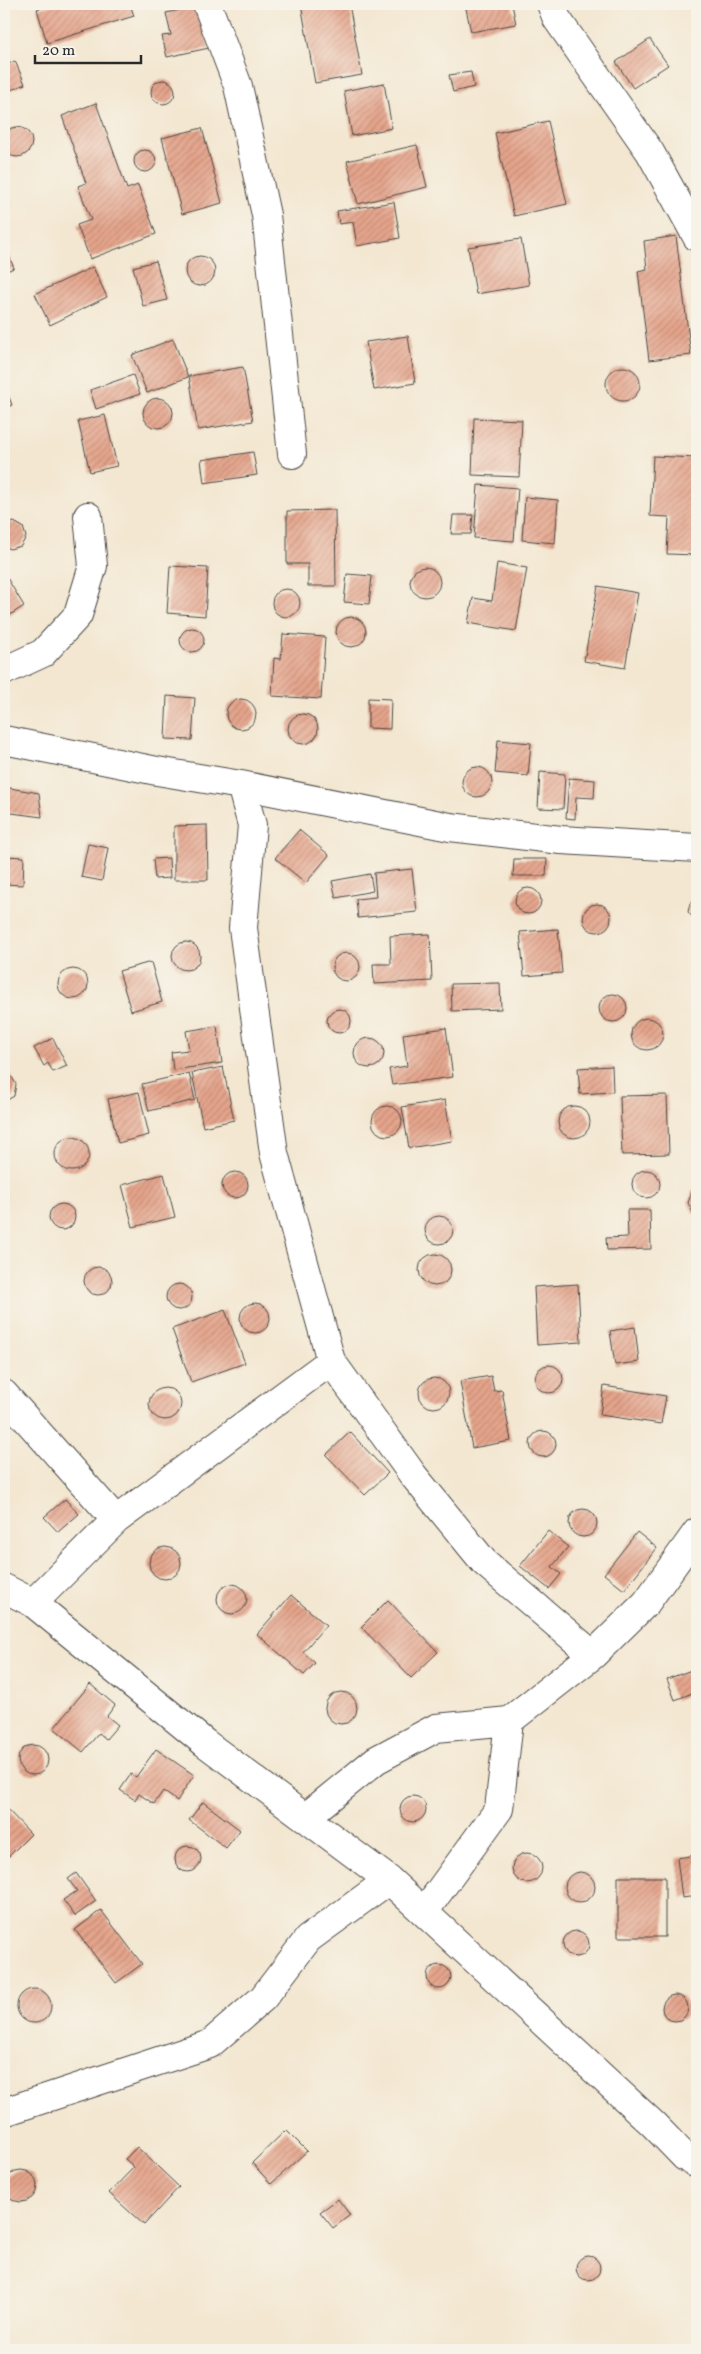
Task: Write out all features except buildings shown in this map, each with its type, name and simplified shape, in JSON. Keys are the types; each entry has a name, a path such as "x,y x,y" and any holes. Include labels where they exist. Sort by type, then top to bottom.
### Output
{"street":[{"path":"207,4 238,86 266,215 292,454"},
{"path":"552,4 557,19 650,152 697,237"},
{"path":"4,671 44,653 78,615 93,566 88,516"},
{"path":"4,740 157,770 241,784 450,826 561,840 697,848"},
{"path":"241,784 252,825 243,928 274,1153 331,1361 413,1475 484,1562 593,1656"},
{"path":"33,1603 116,1520 331,1361"},
{"path":"4,1394 116,1520"},
{"path":"306,1817 376,1760 436,1728 509,1721 593,1656 646,1603 697,1532"},
{"path":"4,1588 33,1603 205,1743 389,1880 653,2124 686,2157 697,2164"},
{"path":"424,1912 499,1809 509,1721"},
{"path":"4,2112 210,2044 263,1998 308,1939 389,1880"}]}
